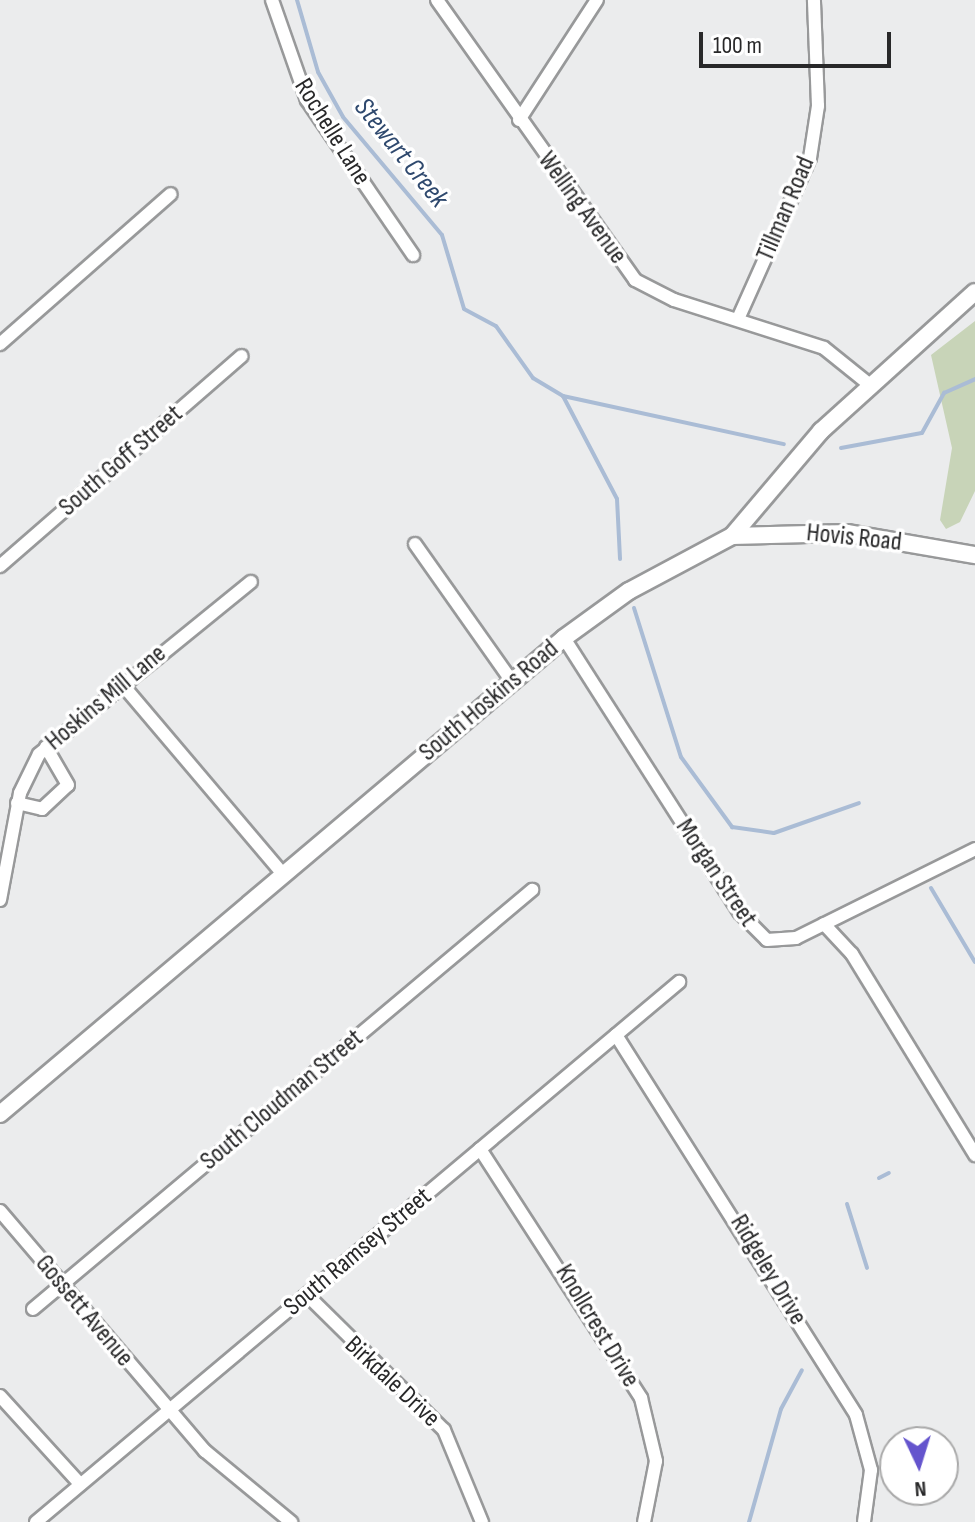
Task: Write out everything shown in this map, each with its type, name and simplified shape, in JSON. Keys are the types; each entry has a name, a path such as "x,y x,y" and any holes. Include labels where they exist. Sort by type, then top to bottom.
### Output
{"street":[{"name":"Rochelle Lane","path":"272,0 307,100 413,255"},
{"name":"Welling Avenue","path":"437,0 635,280 674,300 824,348 870,385"},
{"path":"519,120 597,0"},
{"name":"Tillman Road","path":"738,319 810,158 818,106 814,0"},
{"path":"0,344 171,194"},
{"name":"South Hoskins Road","path":"0,1114 564,638 629,591 732,536 870,385 975,292"},
{"name":"South Goff Street","path":"0,566 242,356"},
{"name":"Hovis Road","path":"732,536 847,533 975,555"},
{"path":"415,544 511,680"},
{"name":"Hoskins Mill Lane","path":"0,900 17,803 26,775 46,747 216,606 251,582"},
{"name":"Morgan Street","path":"564,638 752,930 785,941 975,849"},
{"path":"121,683 284,875"},
{"path":"17,803 42,809 68,785 46,747"},
{"name":"South Cloudman Street","path":"33,1309 532,890"},
{"path":"824,924 852,954 975,1155"},
{"name":"South Ramsey Street","path":"36,1522 679,982"},
{"name":"Ridgeley Drive","path":"616,1035 856,1415 871,1470 864,1522"},
{"name":"Knollcrest Drive","path":"480,1149 641,1398 656,1461 644,1522"},
{"name":"Gossett Avenue","path":"0,1211 169,1411"},
{"name":"Birkdale Drive","path":"307,1295 444,1430 482,1522"},
{"path":"0,1396 80,1484"},
{"path":"169,1411 291,1522"}],"green space":[{"path":"975,321 975,491 960,522 946,529 940,520 952,448 931,355"}],"waterway":[{"name":"Stewart Creek","path":"297,0 318,72 343,117 442,235 464,309 496,326 533,378 563,396 784,444"},
{"path":"841,448 922,433 944,393 975,379"},
{"name":"Stewart Creek","path":"563,396 617,499 620,559"},
{"name":"Stewart Creek","path":"634,608 681,757 732,827 774,833 859,803"},
{"name":"Stewart Creek","path":"931,888 975,962"},
{"path":"879,1178 889,1173"},
{"path":"847,1204 867,1268"},
{"path":"749,1522 781,1409 802,1370"}]}
